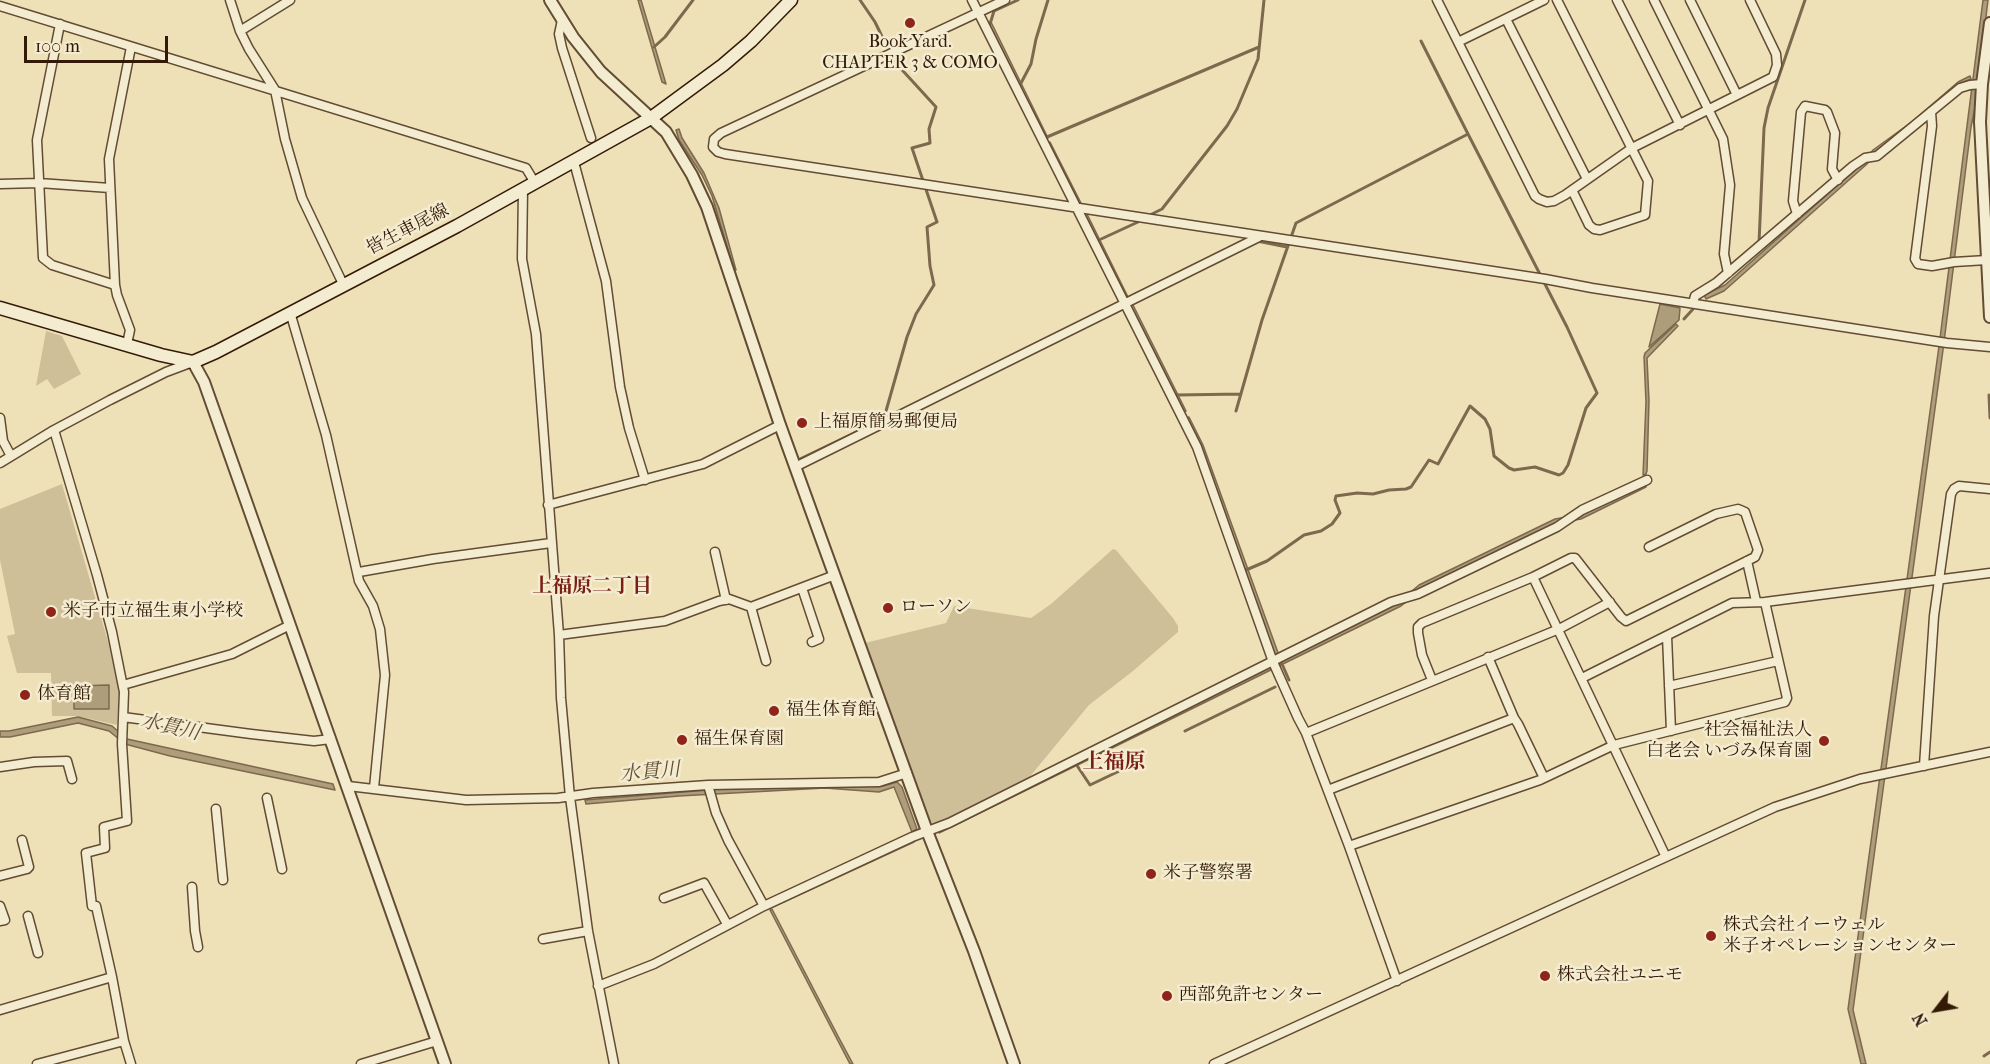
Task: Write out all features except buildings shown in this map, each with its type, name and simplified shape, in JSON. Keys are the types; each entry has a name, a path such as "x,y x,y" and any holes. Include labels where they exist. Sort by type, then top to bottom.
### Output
{"main road":[{"name":"皆生車尾線","path":"193,362 457,226 651,118 723,65 751,41 791,0"},
{"path":"0,308 161,355 193,362"}],"street":[{"path":"230,0 240,31 275,90 285,139 302,198 343,284"},
{"path":"240,31 290,0"},
{"path":"550,0 573,37 601,72 666,132 707,207 795,467 1014,1064"},
{"path":"972,0 1197,447 1276,662 1349,846 1396,981"},
{"path":"1005,0 721,133 714,139 712,147 725,154 1545,279 1947,343 1990,347"},
{"path":"1437,0 1535,196 1542,201 1554,201 1632,148 1770,79 1775,74 1776,54 1750,0"},
{"path":"1458,42 1544,0"},
{"path":"1557,0 1648,180 1645,215 1600,230 1594,229 1572,190"},
{"path":"1617,0 1680,125"},
{"path":"1654,0 1723,139 1730,185 1724,254 1728,273"},
{"path":"1690,0 1737,94"},
{"path":"0,6 526,168 536,183"},
{"path":"1506,19 1587,179"},
{"path":"561,20 562,48 591,138"},
{"path":"1990,23 1987,71 1982,84 1980,122 1990,317"},
{"path":"60,24 37,140 42,253 45,261 52,265 115,285"},
{"path":"127,344 130,330 115,285 109,159 131,46"},
{"path":"1693,303 1695,296 1728,273 1838,180 1960,88 1982,84"},
{"path":"1797,214 1793,201 1801,112 1805,106 1827,112 1835,133 1832,169 1838,180"},
{"path":"1931,112 1932,126 1914,256 1918,264 1932,266 1987,260"},
{"path":"574,162 606,281 620,387 628,428 645,480"},
{"path":"0,184 39,183 110,188"},
{"path":"523,189 522,258 536,334 570,797 588,931 614,1064"},
{"path":"795,467 1259,237"},
{"path":"290,312 326,435 359,581 373,606 383,650 385,675 374,788"},
{"path":"0,464 54,430 166,372 193,362 204,382 445,1064"},
{"path":"0,418 3,441 11,456"},
{"path":"548,505 703,464 780,425"},
{"path":"54,430 97,575 123,685 122,744 127,821 104,827 105,848 85,854 94,906 131,1064"},
{"path":"598,986 660,962 764,906 949,823 1276,662 1400,598 1418,594 1647,480"},
{"path":"1924,766 1934,616 1954,489 1959,486 1990,489"},
{"path":"1432,680 1422,656 1418,627 1422,623 1533,577 1570,558 1575,558 1624,621 1747,561 1757,555 1758,547 1742,509 1716,514 1649,547"},
{"path":"358,572 472,553 551,543"},
{"path":"716,552 726,600"},
{"path":"1349,846 1544,778 1614,745 1785,702 1778,661 1747,561"},
{"path":"1582,678 1732,603 1761,602 1990,573"},
{"path":"559,635 664,621 729,599 751,607 835,575"},
{"path":"1533,577 1666,857"},
{"path":"802,588 819,639 812,642"},
{"path":"1306,733 1559,628 1610,602"},
{"path":"751,607 766,661"},
{"path":"123,685 232,654 290,625"},
{"path":"1667,636 1671,731"},
{"path":"1488,657 1514,718 1544,778"},
{"path":"1669,686 1778,661"},
{"path":"123,717 314,741 331,739"},
{"path":"1328,790 1514,718"},
{"path":"1214,1064 1775,807 1860,779 1990,752"},
{"path":"0,767 34,762 68,761 72,779"},
{"path":"348,786 466,800 570,797 593,793 708,785 879,782 907,773"},
{"path":"708,785 728,840 764,906"},
{"path":"267,798 282,869"},
{"path":"216,809 223,880"},
{"path":"0,876 29,867 22,840"},
{"path":"664,898 704,883 727,924"},
{"path":"192,887 198,947"},
{"path":"0,906 5,920 0,921"},
{"path":"28,916 38,953"},
{"path":"543,939 588,931"},
{"path":"0,1010 112,977"},
{"path":"37,1064 52,1062 124,1041"},
{"path":"361,1064 437,1041"}],"shaded area":[{"path":"638,0 641,0 666,84 662,82"},
{"path":"1983,0 1988,0 1975,108 1853,1010 1866,1064 1861,1064 1848,1009 1939,346"},
{"path":"991,22 1048,138 1046,139 988,23"},
{"path":"1970,76 1971,79 1959,84 1876,152 1867,164 1724,291 1706,299 1704,295 1725,285 1865,161 1873,150 1913,121 1958,82"},
{"path":"679,129 682,138 704,173 719,208 736,270 734,270 712,196 702,175 679,140 676,130"},
{"path":"1048,142 1050,142 1082,205 1080,206"},
{"path":"1087,214 1129,299 1127,300 1085,215"},
{"path":"1132,303 1186,411 1184,412 1130,305"},
{"path":"1660,304 1680,308 1679,320 1649,347"},
{"path":"1676,324 1678,326 1647,358 1649,401 1647,471 1643,475 1646,402 1644,357 1645,353"},
{"path":"46,331 62,336 81,374 54,389 47,379 36,386"},
{"path":"1189,417 1203,445 1281,661 1399,602 1419,585 1555,519 1579,515 1642,484 1646,487 1581,519 1557,523 1421,590 1401,606 939,833 938,830 1270,664 1187,418"},
{"name":"米子市立福生東小学校","path":"62,484 109,645 119,689 117,725 77,716 52,716 51,673 17,673 7,636 15,634 0,560 0,509"},
{"path":"1113,549 1173,618 1178,626 1178,632 1089,705 1027,780 934,824 931,822 865,643 946,623 954,606 1031,618 1051,604"},
{"path":"109,685 109,709 74,709 74,686"},
{"path":"78,717 112,726 127,739 333,784 335,790 170,756 125,744 109,731 78,723 0,737 0,731"},
{"path":"897,782 902,787 917,829 912,832 894,787 879,792 825,788 586,804 585,800 733,788 883,786"},
{"path":"913,840 914,842 773,907 772,905"},
{"path":"772,909 853,1064 850,1064 770,910"}],"waterway":[{"path":"654,47 665,37 693,0"},
{"path":"860,0 875,22 889,51"},
{"path":"990,24 994,11 1018,0"},
{"path":"1020,85 1031,64 1048,0"},
{"path":"1150,215 1162,209 1227,126 1237,109 1258,59 1264,0"},
{"path":"1759,243 1764,128 1768,108 1805,0"},
{"path":"1236,411 1262,320 1296,223 1468,134 1421,41"},
{"path":"1045,135 1047,137 1259,47"},
{"path":"884,418 907,337 916,314 934,285 927,227 937,222 912,148 930,143 929,129 936,107 893,60"},
{"path":"1246,570 1267,561 1304,535 1321,531 1332,524 1340,513 1335,500 1336,496 1357,493 1373,494 1411,487 1429,460 1438,464 1470,406 1485,419 1490,429 1494,456 1509,468 1514,470 1535,467 1559,475 1568,465 1586,408 1597,393 1567,327 1468,134"},
{"path":"1099,240 1138,222"},
{"path":"1257,241 1287,247"},
{"path":"1684,319 1693,309"},
{"path":"1176,395 1241,394"},
{"path":"1989,395 1990,418"},
{"path":"800,459 877,422"},
{"path":"1282,664 1289,680"},
{"path":"1185,731 1275,687"},
{"path":"1076,764 1090,785 1134,764 1132,757"},
{"path":"1984,1056 1990,1052"}],"place":[{"name":"Book Yard. CHAPTER 3 & COMO","path":"910,23"},
{"name":"上福原簡易郵便局","path":"802,423"},
{"name":"ローソン","path":"888,608"},
{"name":"米子市立福生東小学校","path":"51,612"},
{"name":"体育館","path":"25,695"},
{"name":"福生体育館","path":"774,711"},
{"name":"福生保育園","path":"682,740"},
{"name":"社会福祉法人 白老会 いづみ保育園","path":"1824,741"},
{"name":"米子警察署","path":"1151,874"},
{"name":"株式会社イーウェル 米子オペレーションセンター","path":"1711,936"},
{"name":"株式会社ユニモ","path":"1545,976"},
{"name":"西部免許センター","path":"1167,996"}],"district":[{"name":"上福原二丁目","path":"592,587"},
{"name":"上福原","path":"1114,763"}],"water label":[{"name":"水貫川","path":"170,728"},
{"name":"水貫川","path":"650,773"}]}
